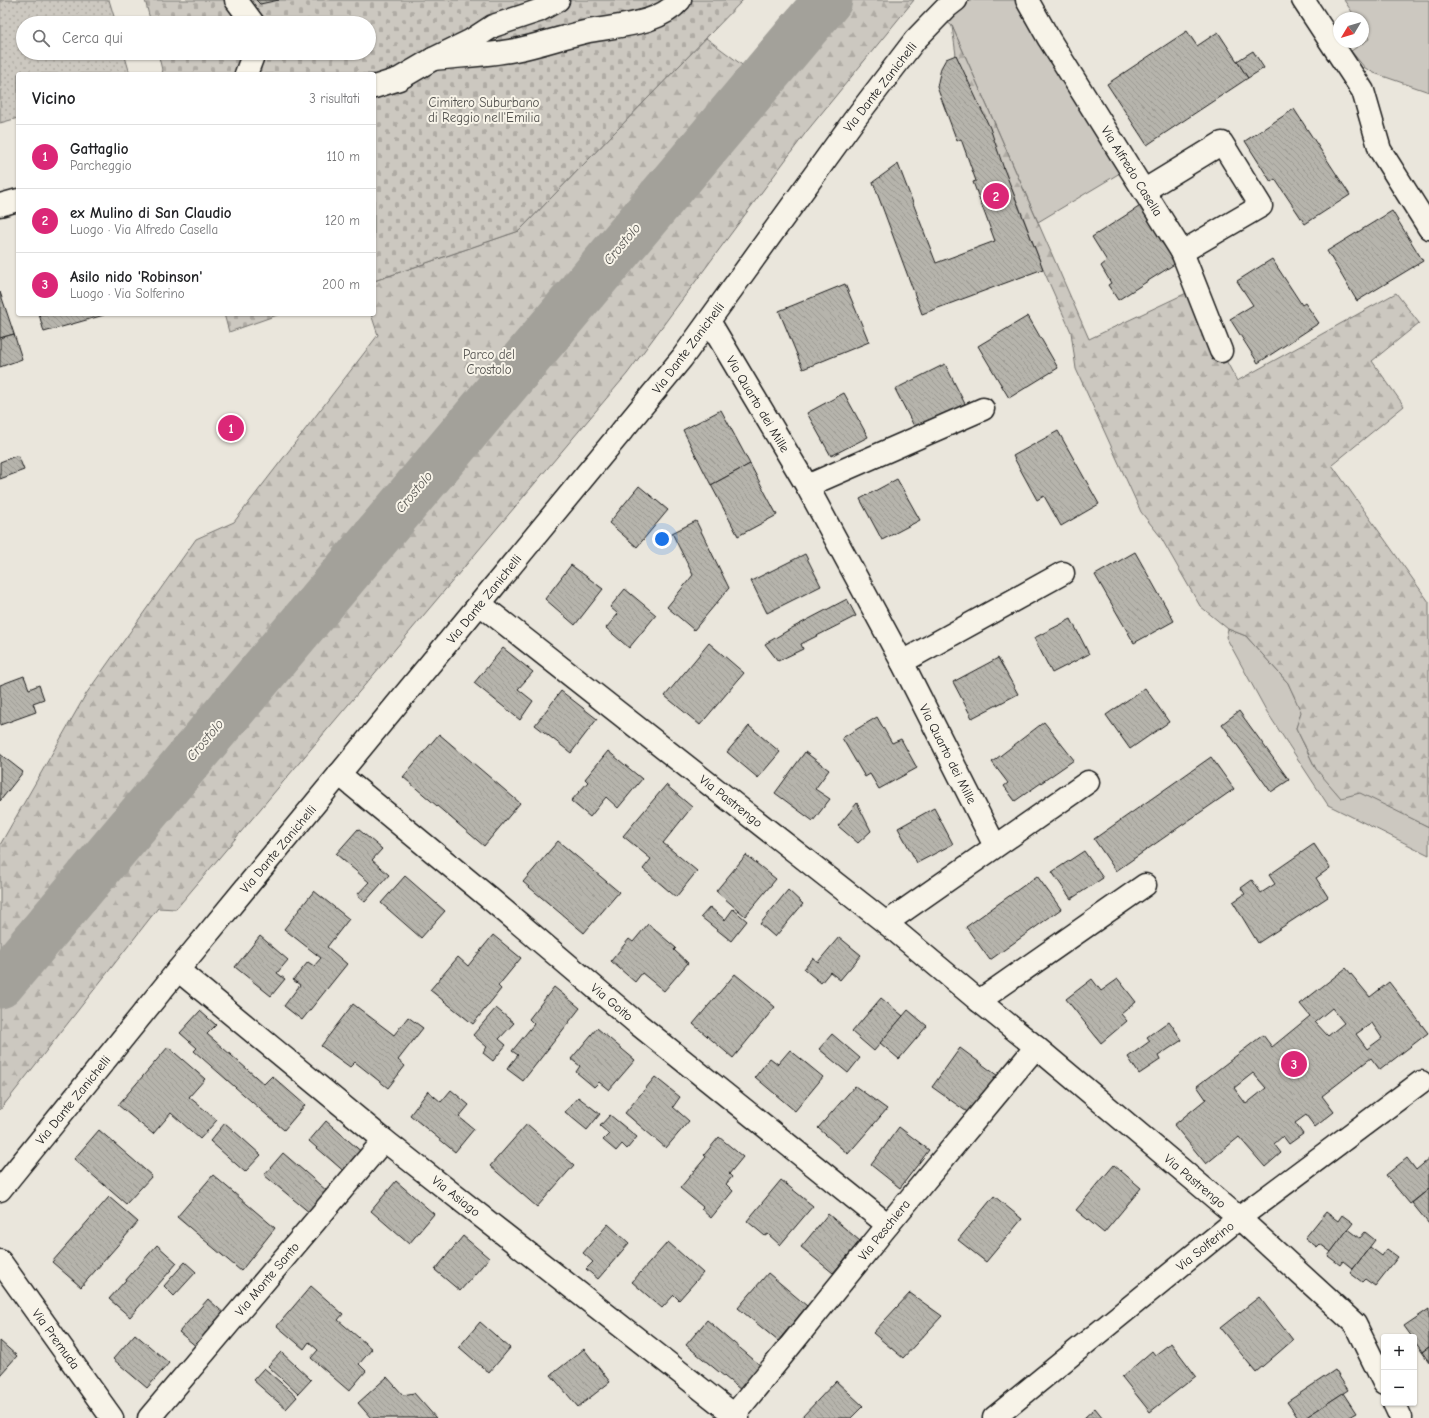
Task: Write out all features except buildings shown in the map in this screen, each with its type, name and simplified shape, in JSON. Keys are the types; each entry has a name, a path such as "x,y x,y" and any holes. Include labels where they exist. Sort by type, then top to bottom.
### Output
{"street":[{"path":"236,0 248,16"},
{"path":"376,86 399,79 470,41 493,26 538,11 558,0"},
{"path":"434,59 514,50 589,31 651,19 666,12 680,0"},
{"name":"Via Dante Zanichelli","path":"0,1190 178,970 682,358 854,120 915,40 947,7 956,0"},
{"name":"Via Alfredo Casella","path":"1027,0 1049,39 1145,190 1182,252 1222,351"},
{"path":"1303,0 1363,91 1380,150 1429,228"},
{"path":"247,72 251,60"},
{"path":"1145,190 1222,143 1261,206 1182,252"},
{"path":"0,206 16,201"},
{"name":"Via Quarto dei Mille","path":"709,321 807,486 902,662 995,846"},
{"path":"807,486 983,409"},
{"path":"902,662 1063,573"},
{"name":"Via Pastrengo","path":"480,604 886,923 1240,1218 1355,1324 1381,1377"},
{"name":"Via Goito","path":"339,774 488,897 639,1025 888,1225"},
{"path":"886,923 1088,782"},
{"path":"979,1001 1145,885"},
{"name":"Via Asiago","path":"178,970 384,1140 736,1417"},
{"name":"Via Peschiera","path":"736,1417 888,1225 1036,1047"},
{"name":"Via Solferino","path":"994,1418 1240,1218 1421,1082"},
{"name":"Via Monte Santo","path":"149,1418 384,1140"},
{"name":"Via Premuda","path":"0,1261 112,1418"},
{"path":"1395,1406 1401,1418"}],"green space":[{"path":"0,0 109,0 114,16 16,16 16,60 126,60 129,72 16,72 16,119 0,123"},
{"name":"Cimitero Suburbano di Reggio nell'Emilia","path":"145,0 743,0 519,231 376,280 376,72 163,72 160,60 376,60 376,16 149,16"},
{"name":"Parco del Crostolo","path":"849,0 914,0 807,131 627,374 176,909 158,908 0,1110 0,845 86,694 196,539 234,522 378,335 372,316 376,316 376,280 519,231 706,38 765,82"},
{"path":"956,0 1027,0 1130,167 1038,222 952,26 939,15"},
{"path":"1344,0 1429,0 1429,92 1374,73 1365,68 1351,51 1356,48 1369,48 1369,12 1352,12"},
{"path":"952,26 1089,339 1197,288 1221,351 1237,381 1396,293 1419,323 1372,361 1404,406 1332,465 1429,602 1429,827 1360,793 1341,798 1316,769 1296,728 1301,712 1288,683 1246,636 1228,629 1200,606 1160,536 1141,512 1076,369 1071,332 1043,269 1020,209 956,55"},
{"path":"225,316 274,316 229,332"},
{"path":"1228,629 1246,636 1288,683 1302,712 1296,728 1316,769 1429,827 1429,855 1328,805 1267,712 1226,637"}],"waterway":[{"name":"Crostolo","path":"0,984 828,0"}],"place":[{"name":"ex Mulino di San Claudio","path":"996,196"},
{"name":"Gattaglio","path":"231,428"},
{"name":"Asilo nido 'Robinson'","path":"1294,1064"}]}
